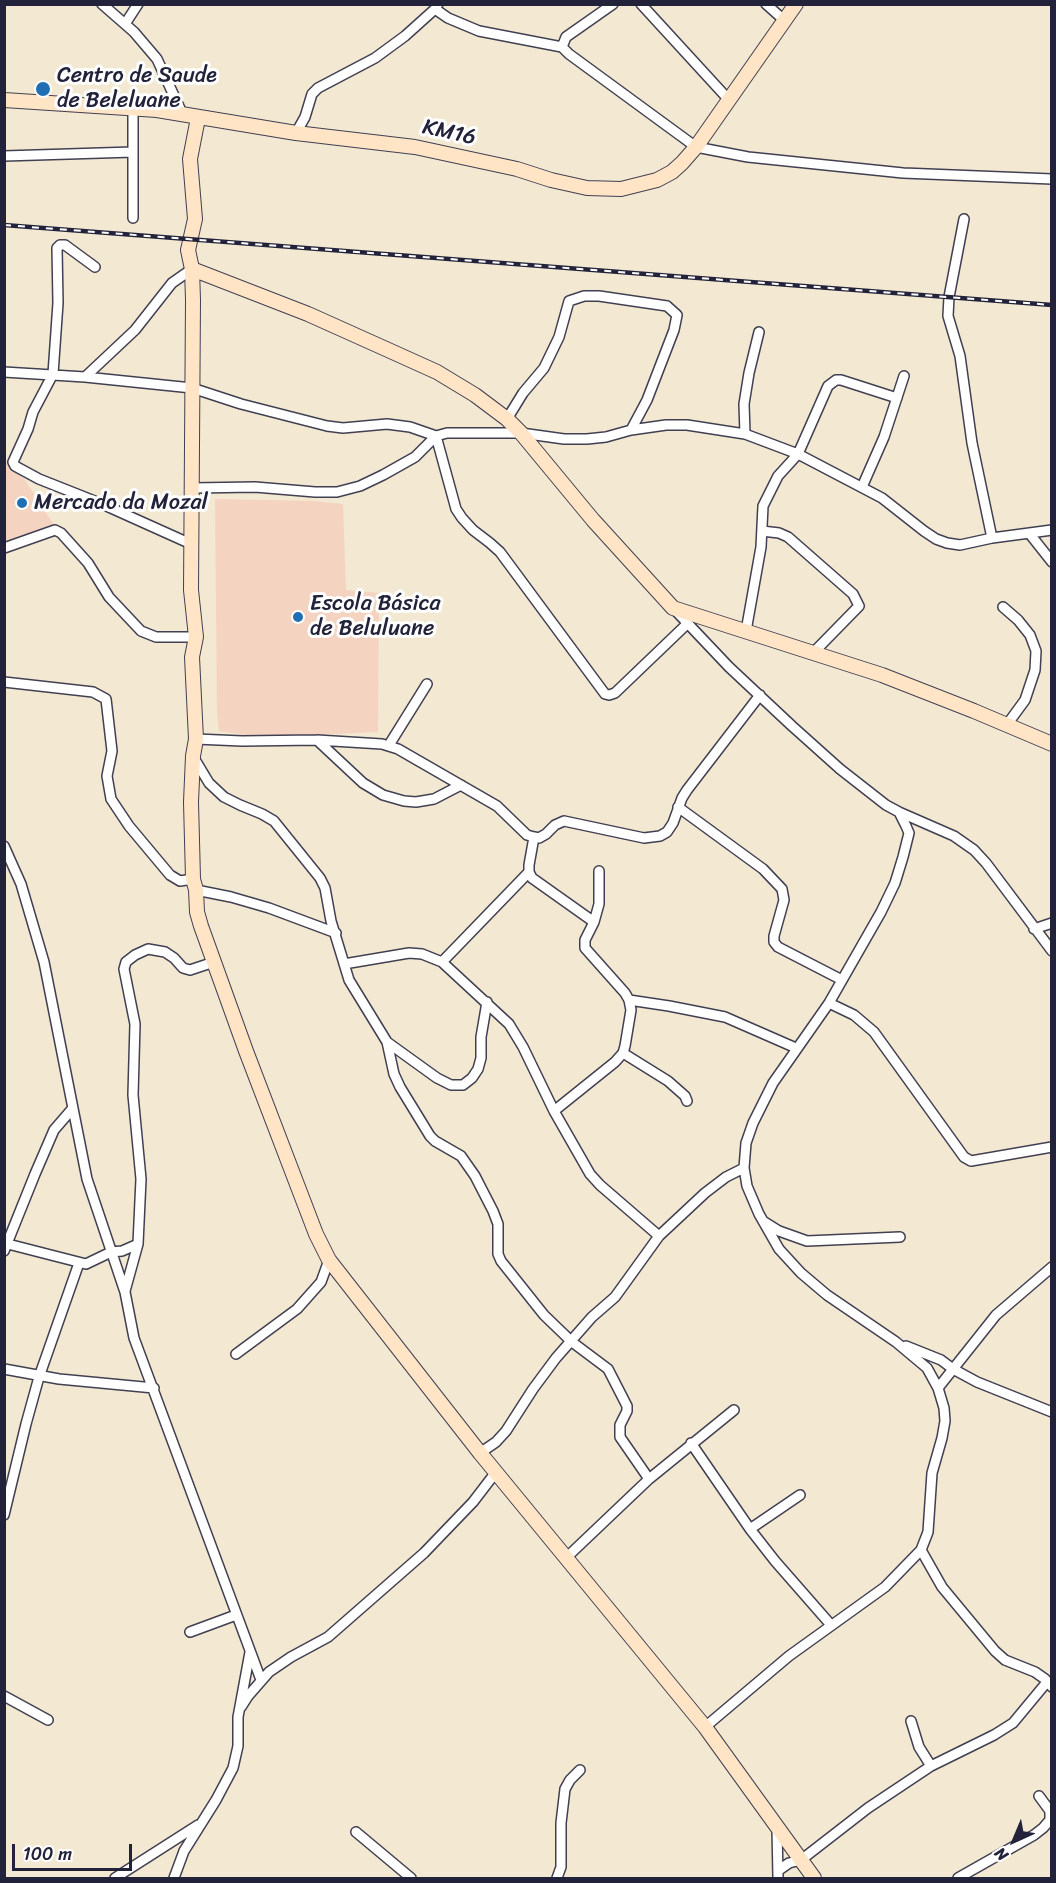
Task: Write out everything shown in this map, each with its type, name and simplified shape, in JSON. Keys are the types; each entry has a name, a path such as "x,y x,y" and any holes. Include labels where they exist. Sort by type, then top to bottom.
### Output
{"street":[{"path":"102,4 134,32 157,59 182,114"},
{"path":"125,24 138,4"},
{"path":"562,48 566,37 613,4"},
{"path":"641,4 729,100"},
{"path":"766,4 785,21"},
{"name":"KM16","path":"4,100 133,108 182,114 296,133 416,147 517,169 550,180 604,190 638,186 672,172 696,147 796,4"},
{"path":"296,133 312,94 318,88 375,58 405,36 437,7 448,18 479,31 562,48 696,147 748,157 903,173 1052,179"},
{"path":"133,108 134,218"},
{"path":"198,118 190,159 195,219 188,250 192,269 191,590 196,637 192,657 196,739 191,802 197,912 214,962 316,1234 329,1260 480,1453 705,1727 814,1878"},
{"path":"4,156 133,152"},
{"path":"964,219 949,297 948,316 960,356 972,443 992,538"},
{"path":"94,267 65,245 57,248 58,303 53,375 33,412 13,462 15,466 39,479 191,544"},
{"path":"85,377 135,330 172,284 192,269"},
{"path":"192,269 308,314 437,372 507,419 600,528 687,624 840,769 886,805 954,836 974,850 1052,951"},
{"path":"507,419 544,368 559,336 569,301 584,296 599,296 667,306 677,315 674,330 654,381 631,430"},
{"path":"745,434 744,405 759,332"},
{"path":"4,372 85,377 192,388 241,404 327,426 344,428 387,424 436,436 458,432 521,433 564,439 587,439 666,425 687,425 745,434 798,454 882,498 936,539 960,544 1052,530"},
{"path":"862,487 884,437 904,376"},
{"path":"746,631 761,547 763,506 778,476 798,454 830,383 841,380 897,398"},
{"path":"193,488 255,487 337,492 360,486 415,457 436,436"},
{"path":"436,436 456,508 462,518 500,552 605,694 615,693 687,624"},
{"path":"4,548 55,530 61,533 88,563 109,597 141,631 156,637 196,637"},
{"path":"762,531 779,533 788,537 853,594 859,606 813,653"},
{"path":"1029,533 1052,562"},
{"path":"1003,607 1030,635 1036,651 1035,670 1025,700 1006,726"},
{"path":"673,608 882,675 1052,744"},
{"path":"4,682 93,692 106,699 112,751 106,776 111,799 129,826 170,875 180,881 269,908 336,933"},
{"path":"388,745 427,684"},
{"path":"196,739 317,740 388,745 497,806 527,834 534,837 539,838 564,821 644,838 660,836 667,831 673,823 687,790 760,695"},
{"path":"317,740 363,783 383,795 416,802 434,799 461,785"},
{"path":"193,756 209,783 224,796 274,821 320,878 325,888 329,913 354,991 387,1042 394,1074 430,1136 460,1156 475,1176 498,1224 498,1254 501,1261 544,1315 572,1342 608,1370 627,1406 620,1425 620,1437 649,1479"},
{"path":"678,807 763,869 782,889 784,900 774,936 774,942 778,947 842,980"},
{"path":"705,1727 764,1675 831,1624 885,1587 921,1550 928,1532 932,1473 945,1421 938,1388 927,1368 896,1342 859,1319 818,1288 779,1249 775,1233 763,1221 747,1186 744,1168 746,1143 753,1123 773,1083 829,1003 895,883 909,833 899,812"},
{"path":"534,837 529,872 532,878 594,922"},
{"path":"4,846 21,884 44,962 87,1179 125,1292 134,1338 261,1680"},
{"path":"554,1111 623,1053 631,1010 629,1000 585,948 585,940 594,922 599,904 599,871"},
{"path":"442,962 529,872"},
{"path":"1034,929 1052,923"},
{"path":"125,1292 138,1244 141,1179 133,1095 135,1024 124,969 126,962 148,949 165,952 183,968 190,970 214,962"},
{"path":"344,964 409,953 422,954 442,962 509,1024 590,1174 659,1236"},
{"path":"629,1000 725,1017 796,1048"},
{"path":"387,1042 436,1078 451,1085 463,1084 472,1078 478,1069 487,1002"},
{"path":"829,1003 854,1015 874,1032 964,1158 971,1161 1052,1147"},
{"path":"623,1053 668,1081 685,1096 687,1101"},
{"path":"73,1108 54,1130 5,1246 79,1263 91,1263 111,1252 122,1251 138,1244"},
{"path":"480,1453 496,1442 506,1431 556,1358 592,1317 615,1297 659,1236 705,1193 726,1177 744,1168"},
{"path":"775,1233 807,1241 900,1237"},
{"path":"236,1354 297,1309 321,1282 329,1260"},
{"path":"4,1515 7,1490 39,1377 79,1263"},
{"path":"938,1388 996,1315 1052,1267"},
{"path":"896,1342 941,1360 977,1382 1052,1412"},
{"path":"4,1369 39,1377 154,1388"},
{"path":"567,1557 649,1479 734,1410"},
{"path":"691,1443 750,1529 831,1624"},
{"path":"241,1707 261,1680 291,1657 328,1637 388,1586 458,1519 496,1472"},
{"path":"750,1529 800,1495"},
{"path":"779,1874 789,1863 801,1860 868,1808 931,1766 980,1743 1013,1723 1049,1684 1035,1672 1005,1660 995,1651 942,1587 921,1550"},
{"path":"190,1632 236,1615"},
{"path":"174,1878 184,1851 233,1768 250,1651"},
{"path":"4,1696 48,1720"},
{"path":"911,1722 919,1747 931,1766"},
{"path":"557,1878 561,1867 561,1823 565,1789 580,1770"},
{"path":"958,1878 1044,1828 1050,1820 1050,1811 1039,1796"},
{"path":"115,1878 201,1823"},
{"path":"777,1828 779,1874"},
{"path":"356,1832 411,1878"}],"shaded area":[{"name":"Mercado da Mozal","path":"5,460 25,480 54,525 5,544"},
{"name":"Escola Básica de Beluluane","path":"215,499 313,501 343,504 346,590 379,593 378,732 246,735 219,731"}],"railway":[{"path":"4,225 1052,305"}],"place":[{"name":"Centro de Saude de Beleluane","path":"43,89"},
{"name":"Mercado da Mozal","path":"22,503"},
{"name":"Escola Básica de Beluluane","path":"298,617"}]}
